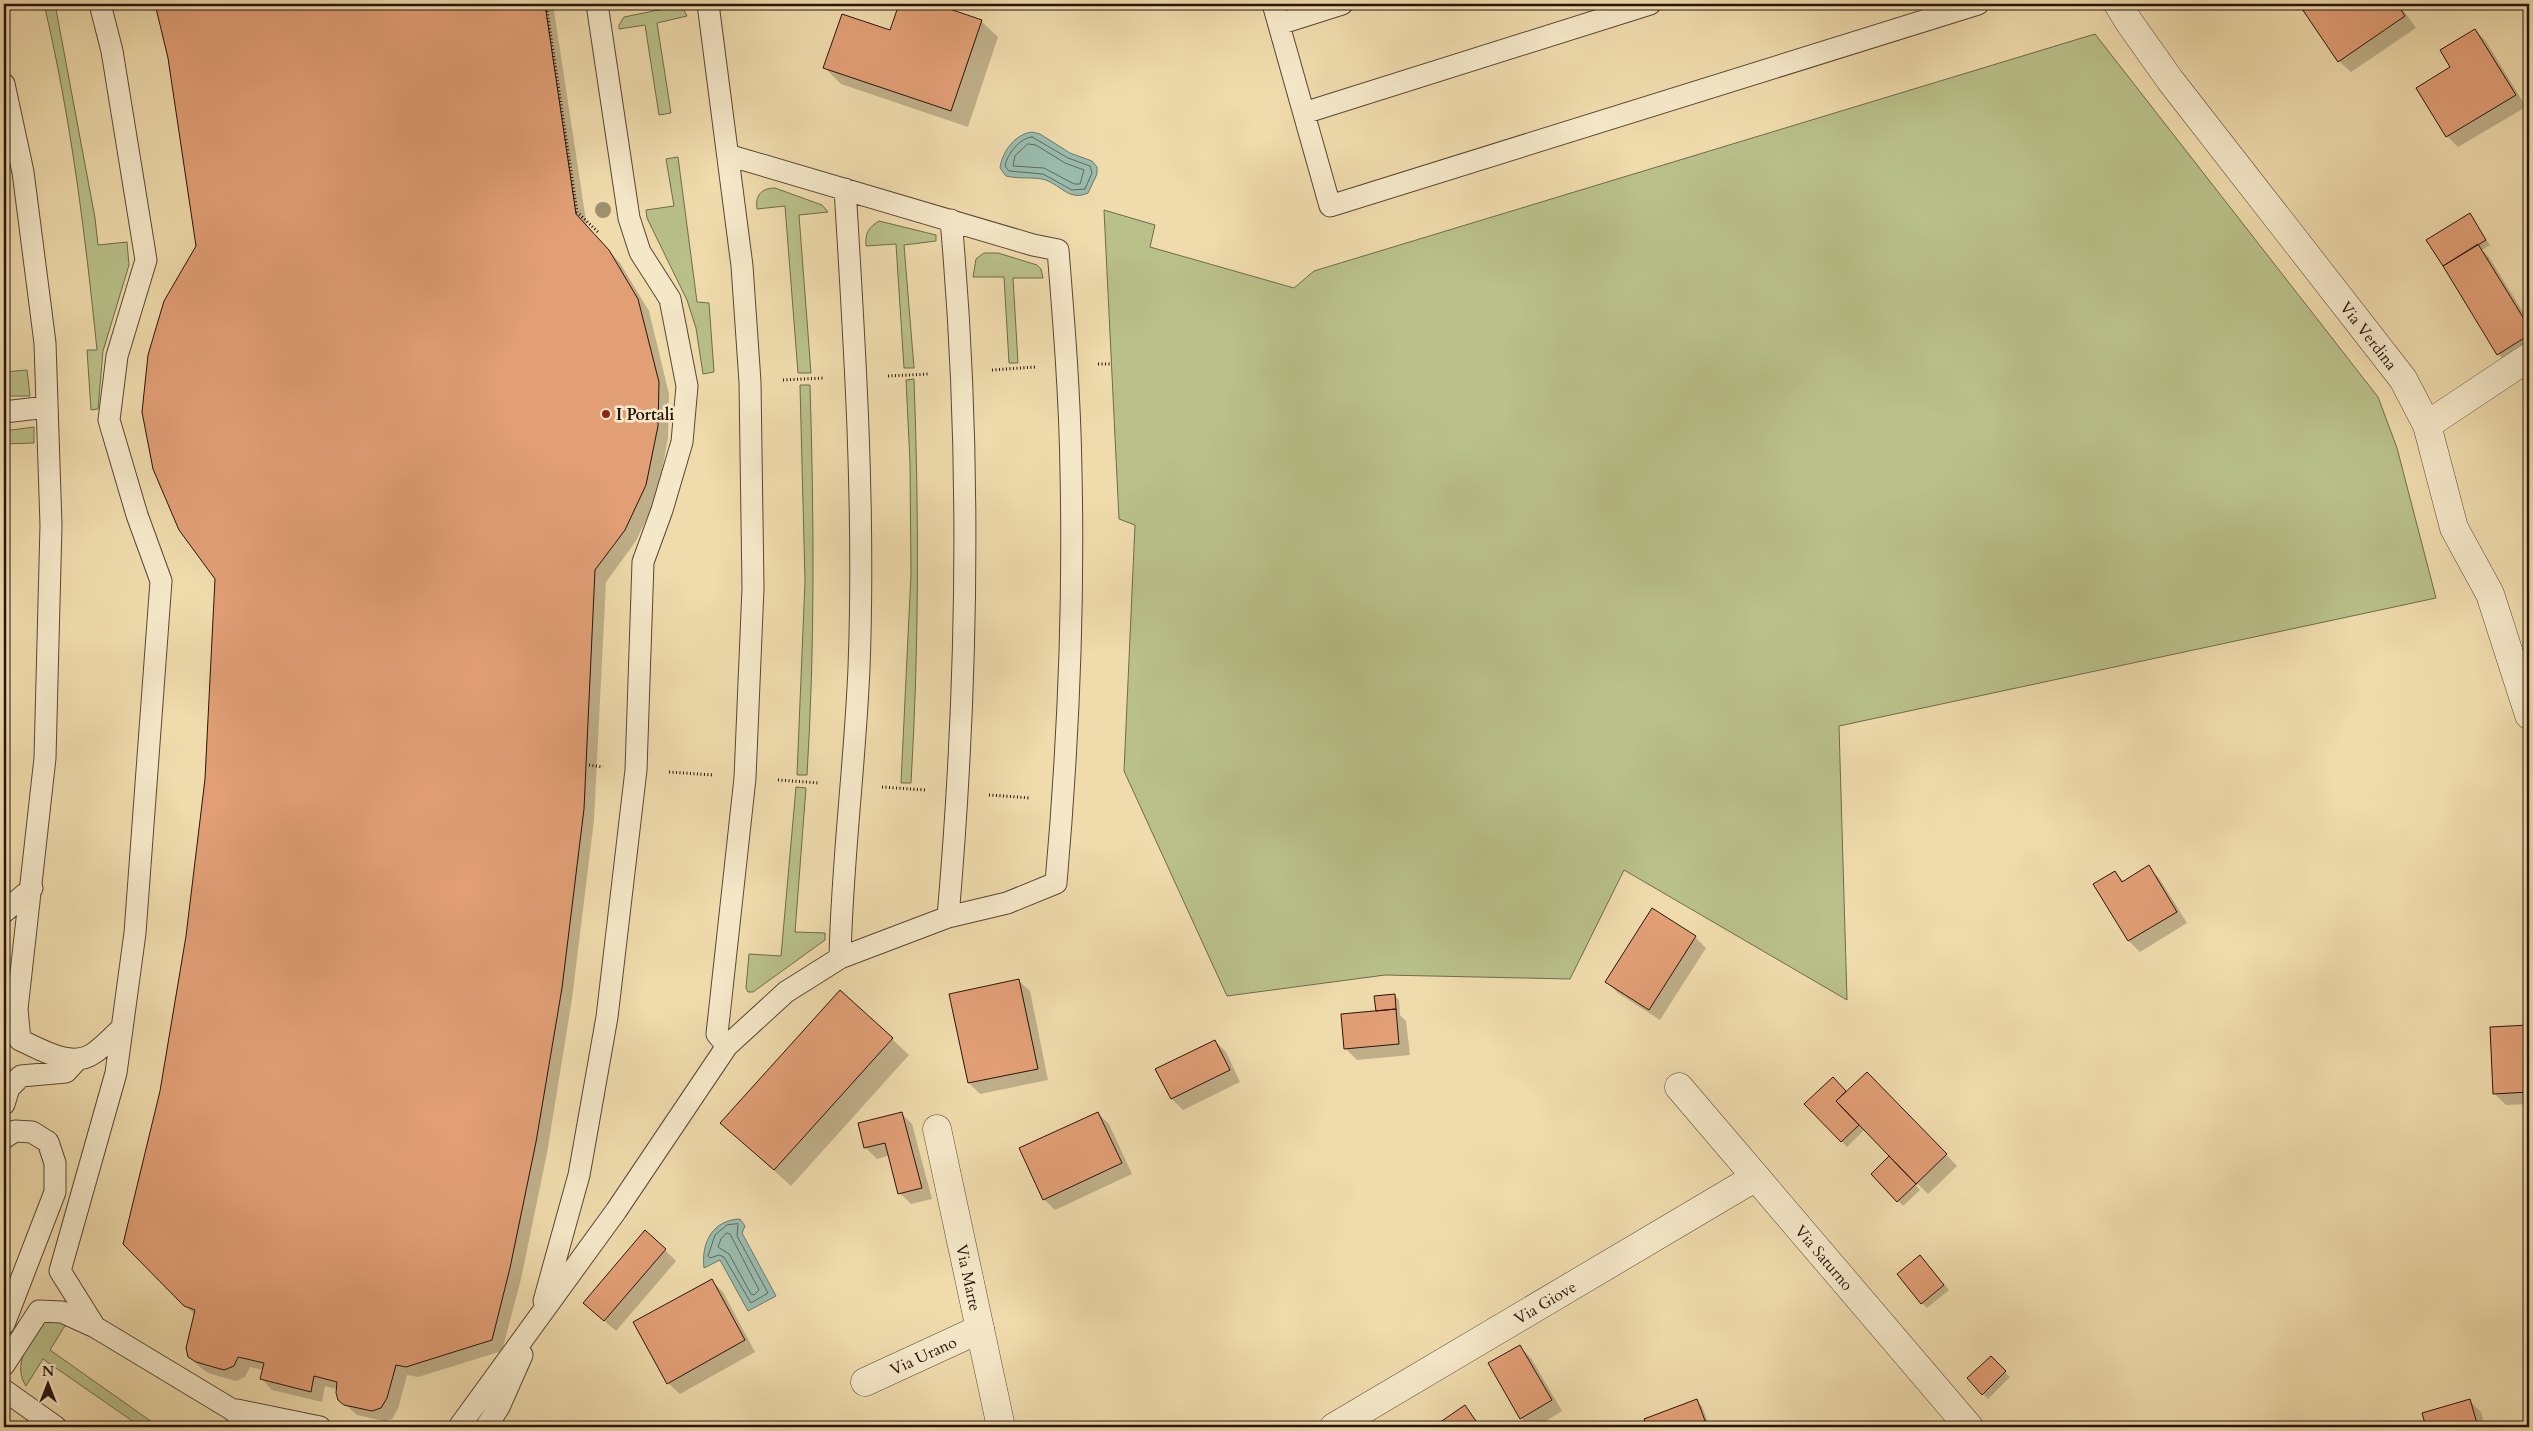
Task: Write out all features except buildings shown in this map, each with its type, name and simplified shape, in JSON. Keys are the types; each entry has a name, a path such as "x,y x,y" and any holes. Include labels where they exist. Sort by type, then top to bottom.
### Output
{"street":[{"name":"Via Verdina","path":"2118,4 2128,22 2170,80 2403,378 2427,425 2454,528 2490,594 2529,715"},
{"path":"2427,425 2529,357"},
{"name":"Via Saturno","path":"1679,1087 1969,1427"},
{"name":"Via Marte","path":"937,1129 1001,1427"},
{"name":"Via Giove","path":"1334,1427 1756,1177"},
{"name":"Via Urano","path":"865,1382 980,1329"}],"lane":[{"path":"95,1327 60,1271 116,1073 120,1030 135,933 161,581 138,515 109,420 117,356 146,260 112,51 100,4"},
{"path":"486,1427 499,1407 541,1313 579,1175 607,1017 636,770 643,562 662,510 682,442 687,386 670,298 640,252 629,218 597,4 600,4"},
{"path":"708,4 742,266 750,382 753,588 745,778 717,1034 727,1046"},
{"path":"1342,4 1276,14 1330,206 1978,4"},
{"path":"1304,113 1650,4"},
{"path":"4,84 23,172 45,343 51,525 45,758 17,1009 20,1040 47,1053 76,1061"},
{"path":"459,1427 616,1211 727,1046 786,992 840,958 948,917 1007,903 1056,883 1063,801 1071,608 1071,472 1067,365 1058,250 1033,245 728,155"},
{"path":"840,958 853,786 861,602 857,377 844,189"},
{"path":"948,917 959,793 965,608 962,381 951,220"},
{"path":"4,412 47,407"},
{"path":"4,912 32,888"},
{"path":"4,1104 9,1088 21,1076 66,1072 76,1061 93,1054 120,1030"},
{"path":"4,1138 15,1131 32,1132 48,1142 55,1163 55,1192 4,1324"},
{"path":"4,1365 39,1311 62,1312 95,1327 231,1409 255,1427"},
{"path":"4,1390 56,1427"},
{"path":"231,1409 320,1427"}],"path":[{"path":"988,370 1040,367"},
{"path":"883,376 936,374"},
{"path":"778,380 831,378"},
{"path":"666,771 716,775"},
{"path":"776,779 828,783"},
{"path":"879,787 932,791"},
{"path":"983,794 1037,799"}],"green space":[{"path":"44,4 55,4 95,218 98,245 127,242 129,265 103,351 98,409 91,410 87,350 97,350 87,263 76,176 62,90"},
{"path":"678,6 683,8 687,16 657,23 671,113 659,115 645,25 619,29 619,25 624,17"},
{"path":"2095,34 2378,397 2397,448 2436,598 1839,726 1847,1000 1624,870 1570,979 1385,975 1227,996 1124,771 1135,525 1119,519 1104,210 1155,225 1150,247 1294,288 1314,271"},
{"path":"678,157 697,302 709,303 714,372 703,374 696,328 687,300 647,218 646,210 674,206 666,159"},
{"path":"775,188 822,205 828,212 799,215 811,373 798,373 785,206 757,209 757,200 760,194 766,189"},
{"path":"879,221 936,235 936,241 904,245 914,368 904,368 896,244 866,246 868,231"},
{"path":"984,253 998,253 1037,265 1041,269 1043,278 1013,278 1018,363 1009,363 1004,277 973,277 976,259"},
{"path":"27,370 30,396 4,396 4,372"},
{"path":"914,379 917,480 916,682 911,783 901,783 911,574 910,462 906,380"},
{"path":"800,385 810,385 812,482 813,629 807,775 797,775 805,581"},
{"path":"34,427 34,443 4,444 4,431"},
{"path":"796,787 806,788 795,932 825,933 825,940 753,992 748,992 746,988 749,954 781,956"},
{"path":"48,1320 66,1324 50,1350 159,1427 141,1427 43,1359 26,1386 21,1370 23,1355 39,1324"}],"water":[{"path":"1026,133 1040,134 1070,153 1092,161 1097,167 1097,174 1088,193 1081,195 1069,194 1042,179 1006,176 1000,168 1003,156 1015,140"},
{"path":"740,1219 745,1226 742,1233 776,1296 748,1311 720,1260 704,1268 705,1250 711,1234 723,1223"}],"place":[{"name":"I Portali","path":"606,414"}]}
